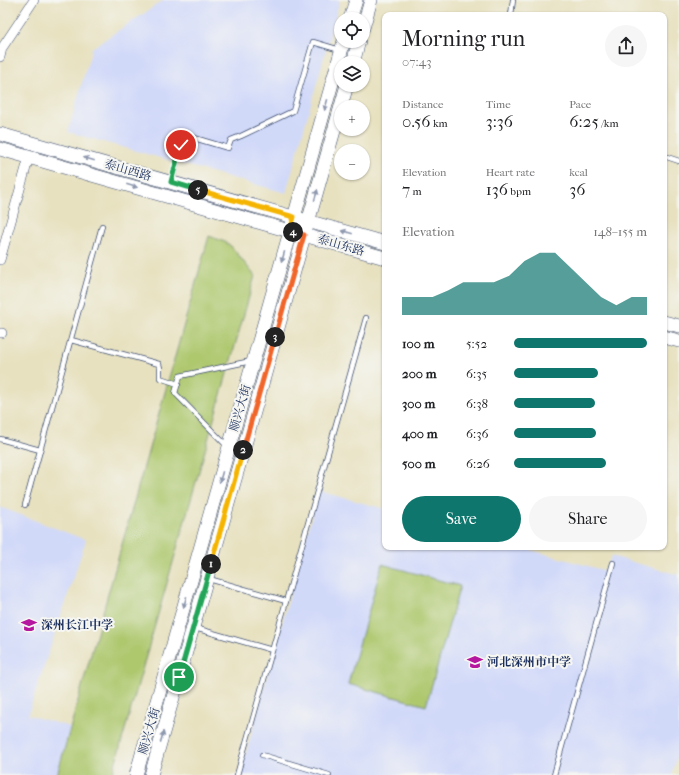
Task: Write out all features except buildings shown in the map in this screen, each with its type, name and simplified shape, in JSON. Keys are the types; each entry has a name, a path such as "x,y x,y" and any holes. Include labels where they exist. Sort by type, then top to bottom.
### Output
{"main road":[{"path":"352,12 356,0"},
{"path":"368,12 371,0"},
{"name":"顺兴大街","path":"302,219 343,48"},
{"name":"顺兴大街","path":"136,775 254,360 345,92"},
{"name":"泰山西路","path":"0,134 302,219"},
{"name":"泰山西路","path":"0,149 297,233"},
{"name":"泰山东路","path":"302,219 382,242"},
{"name":"顺兴大街","path":"152,775 207,578 297,233"},
{"name":"泰山东路","path":"297,233 382,257"},
{"path":"667,323 679,326"},
{"path":"667,338 679,341"}],"street":[{"path":"0,57 2,48 34,0"},
{"path":"0,260 29,157"}],"lane":[{"path":"511,12 513,0"},
{"path":"171,182 181,145 187,140 191,138 228,148 231,140 293,111 312,42 334,45"},
{"path":"667,157 679,160"},
{"path":"25,505 102,226"},
{"path":"236,775 366,318"},
{"path":"71,340 159,364 160,378 178,384"},
{"path":"229,448 175,393 180,376 254,360"},
{"path":"0,439 40,450"},
{"path":"554,775 613,563"},
{"path":"207,578 286,601"},
{"path":"193,628 272,650"},
{"path":"262,756 314,773 329,775"}],"shaded area":[{"path":"164,0 340,0 337,12 334,12 334,21 286,193 68,132 92,48"},
{"name":"河北深州市中学","path":"319,491 382,508 382,550 531,550 606,571 611,556 679,575 679,749 672,775 240,775"},
{"name":"深州长江中学","path":"0,507 86,540 28,715 70,727 57,775 0,775"}],"green space":[{"path":"209,236 231,246 255,276 112,775 57,775"},
{"path":"382,564 460,586 426,706 348,684"}],"place":[{"name":"深州长江中学","path":"29,625"},
{"name":"河北深州市中学","path":"475,662"}],"route":[{"path":"179,677 304,235 290,231 294,217 171,182 181,145"}]}
